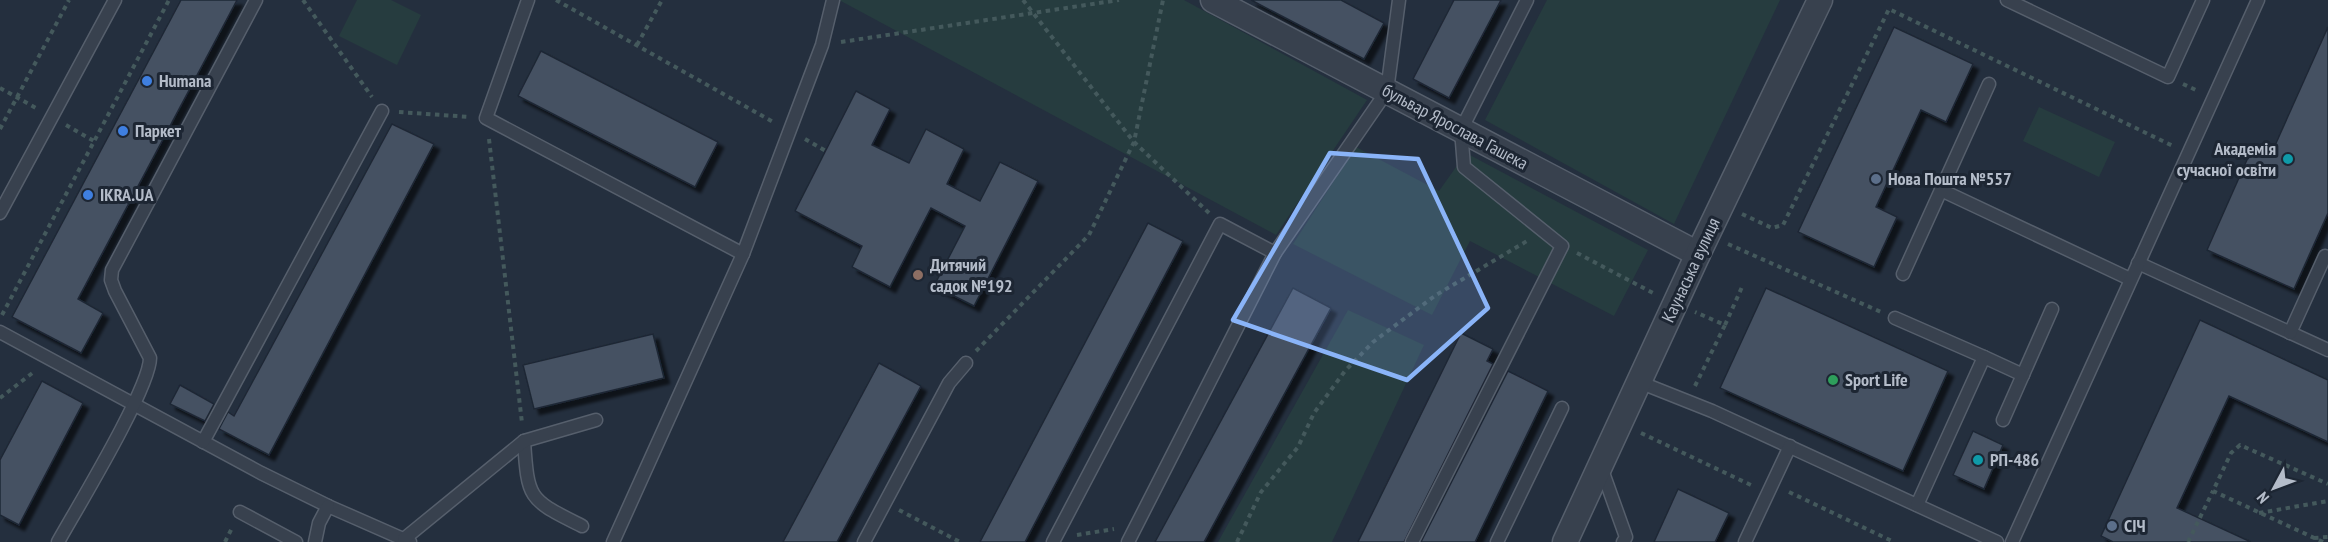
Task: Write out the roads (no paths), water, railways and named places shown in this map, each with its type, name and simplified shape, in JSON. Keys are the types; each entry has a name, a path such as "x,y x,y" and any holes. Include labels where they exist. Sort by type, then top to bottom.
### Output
{"street":[{"name":"бульвар Ярослава Гашека","path":"1213,0 1698,254"},
{"name":"Каунаська вулиця","path":"1565,542 1698,254 1820,0"}],"lane":[{"path":"0,213 115,0"},
{"path":"58,542 147,377 150,358 115,291 111,280 112,270 256,0"},
{"path":"528,0 486,118 742,254"},
{"path":"613,542 742,254 822,45 833,0"},
{"path":"1128,542 1275,253 1387,91 1399,0"},
{"path":"1412,542 1562,246 1464,166 1461,130 1527,0"},
{"path":"2007,0 2168,77 2203,0"},
{"path":"2012,542 2258,0"},
{"path":"1903,274 1989,84"},
{"path":"203,442 382,111"},
{"path":"1941,190 2130,279"},
{"path":"1053,541 1220,224 1275,253"},
{"path":"2290,333 2325,256"},
{"path":"2138,263 2328,350"},
{"path":"2003,420 2052,309"},
{"path":"1895,318 2023,375"},
{"path":"0,332 203,442 328,506 407,540 524,441 596,420"},
{"path":"1917,504 1984,357"},
{"path":"864,542 949,383 966,363"},
{"path":"1639,382 1790,446 1997,542"},
{"path":"1497,542 1562,408"},
{"path":"524,441 527,482 537,502 582,526"},
{"path":"1745,542 1790,446"},
{"path":"1600,465 1626,537 1623,542"},
{"path":"315,542 319,524 328,506"},
{"path":"240,512 296,542"}],"place":[{"name":"Humana","path":"147,81"},
{"name":"Паркет","path":"123,131"},
{"name":"Академія сучасної освіти","path":"2288,159"},
{"name":"Нова Пошта №557","path":"1876,179"},
{"name":"ІКRA.UA","path":"88,195"},
{"name":"Дитячий садок №192","path":"918,275"},
{"name":"Sport Life","path":"1833,380"},
{"name":"РП-486","path":"1978,460"},
{"name":"СІЧ","path":"2112,526"}]}
